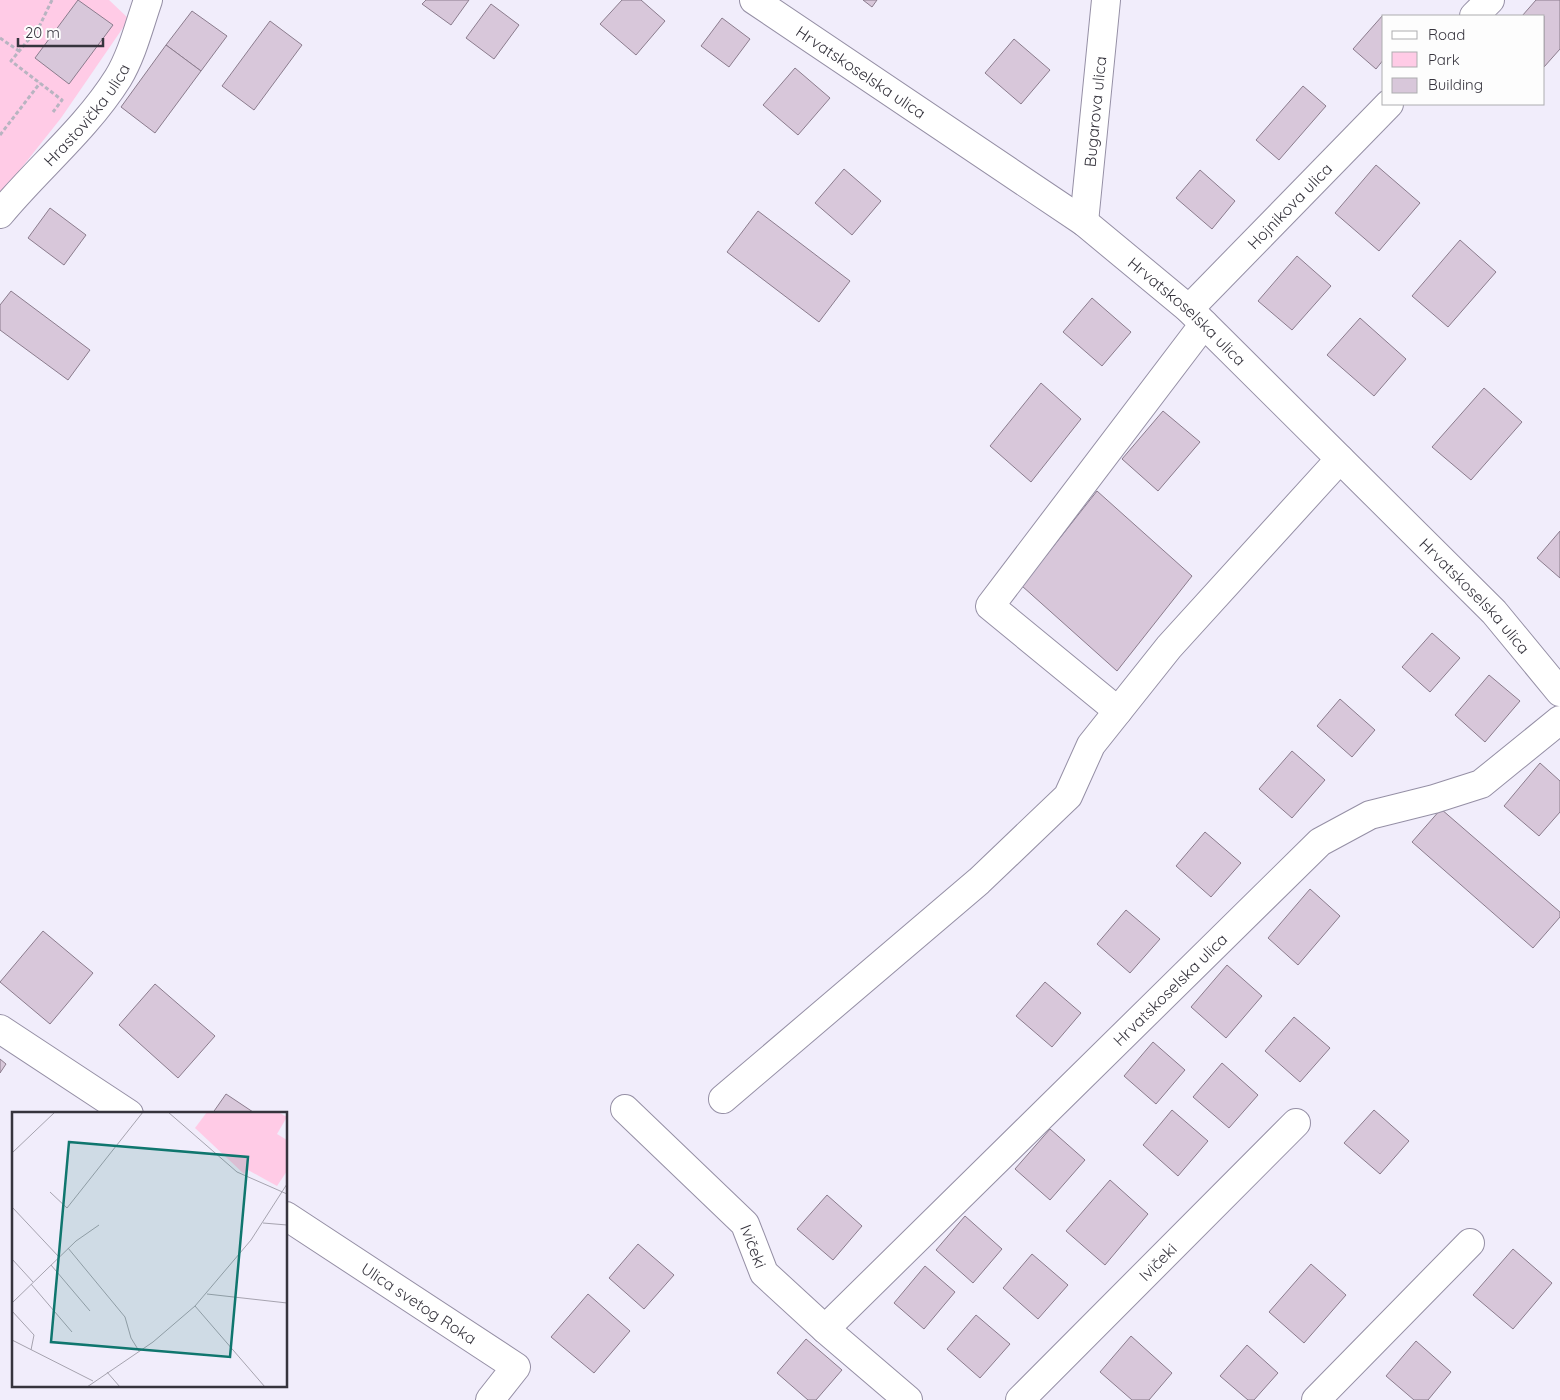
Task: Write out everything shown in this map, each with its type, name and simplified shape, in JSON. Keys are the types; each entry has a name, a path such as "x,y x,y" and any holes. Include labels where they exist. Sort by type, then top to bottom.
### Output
{"street":[{"name":"Hrastovička ulica","path":"0,214 99,106 119,77 133,46 148,0"},
{"name":"Hrvatskoselska ulica","path":"754,0 1084,222 1197,317 1494,612 1560,692"},
{"name":"Bugarova ulica","path":"1084,222 1106,0"},
{"path":"1475,15 1490,0"},
{"name":"Hojnikova ulica","path":"1118,711 990,606 1197,317 1388,105"},
{"path":"722,1099 979,881 1068,796 1091,745 1169,647 1340,458"},
{"name":"Hrvatskoselska ulica","path":"825,1329 1320,842 1370,815 1434,799 1481,784 1560,720"},
{"path":"0,1029 126,1112"},
{"name":"Ivičeki","path":"625,1109 745,1224 764,1273 903,1398"},
{"name":"Ivičeki","path":"1020,1400 1296,1123"},
{"name":"Ulica svetog Roka","path":"288,1217 516,1367 490,1400"},
{"path":"1316,1400 1470,1243"}],"path":[{"path":"52,0 39,27 11,61 62,100 47,119 72,136"},
{"path":"0,38 19,51"},
{"path":"0,135 40,83"}],"green space":[{"path":"0,0 109,0 129,19 61,118 0,195"}],"building":[{"path":"78,0 113,25 69,84 35,58"},
{"path":"426,0 469,0 451,25 422,4"},
{"path":"622,0 641,0 665,21 636,55 600,24"},
{"path":"863,0 877,0 872,7"},
{"path":"1536,0 1560,0 1560,49 1545,66 1545,15 1523,15"},
{"path":"491,4 519,25 494,59 466,38"},
{"path":"192,11 227,36 201,71 166,45"},
{"path":"1382,16 1382,62 1376,69 1353,49"},
{"path":"722,18 750,39 729,67 701,46"},
{"path":"270,21 302,45 254,110 222,86"},
{"path":"1014,39 1050,70 1021,104 985,73"},
{"path":"166,45 201,71 155,133 121,107"},
{"path":"795,68 830,98 798,135 763,105"},
{"path":"1303,86 1326,106 1279,160 1256,140"},
{"path":"1376,165 1420,203 1379,251 1335,213"},
{"path":"844,169 881,201 852,235 815,203"},
{"path":"1200,170 1235,201 1212,229 1176,198"},
{"path":"50,208 86,235 64,265 28,238"},
{"path":"758,211 850,281 819,322 727,252"},
{"path":"1460,240 1496,272 1448,327 1412,296"},
{"path":"1297,256 1331,286 1292,330 1258,301"},
{"path":"11,291 90,350 68,380 0,330 0,305"},
{"path":"1092,298 1131,332 1102,366 1063,332"},
{"path":"1360,318 1406,359 1374,396 1327,355"},
{"path":"1041,383 1081,419 1031,482 990,446"},
{"path":"1484,388 1522,422 1471,480 1432,447"},
{"path":"1163,411 1200,442 1158,491 1122,459"},
{"path":"1097,491 1192,576 1117,671 1022,586"},
{"path":"1560,531 1560,578 1537,558"},
{"path":"1432,633 1460,658 1430,692 1402,667"},
{"path":"1489,675 1520,701 1485,742 1455,715"},
{"path":"1340,699 1375,730 1352,757 1317,726"},
{"path":"1292,751 1325,780 1292,818 1259,789"},
{"path":"1540,763 1560,781 1560,812 1539,836 1504,806"},
{"path":"1441,809 1560,912 1560,917 1533,948 1412,842"},
{"path":"1205,832 1241,863 1211,897 1176,866"},
{"path":"1310,889 1340,916 1298,965 1268,938"},
{"path":"1126,910 1160,939 1130,973 1097,944"},
{"path":"43,931 93,973 50,1024 0,982"},
{"path":"1227,965 1262,996 1226,1038 1191,1007"},
{"path":"1045,982 1081,1013 1052,1047 1016,1016"},
{"path":"155,984 215,1036 178,1078 119,1025"},
{"path":"1294,1017 1330,1048 1300,1082 1265,1051"},
{"path":"1153,1042 1185,1070 1156,1104 1124,1076"},
{"path":"0,1059 6,1064 0,1073"},
{"path":"1222,1063 1258,1095 1229,1128 1193,1097"},
{"path":"226,1094 253,1112 213,1112"},
{"path":"1172,1110 1208,1141 1178,1176 1143,1145"},
{"path":"1374,1110 1409,1141 1380,1174 1344,1143"},
{"path":"1050,1129 1085,1160 1050,1200 1015,1169"},
{"path":"1110,1180 1148,1214 1105,1265 1066,1231"},
{"path":"827,1195 862,1226 833,1260 797,1229"},
{"path":"965,1216 1002,1249 973,1283 936,1250"},
{"path":"638,1244 674,1275 644,1309 609,1278"},
{"path":"1513,1249 1552,1283 1513,1329 1473,1295"},
{"path":"1032,1254 1068,1285 1038,1319 1003,1288"},
{"path":"1311,1264 1346,1295 1304,1343 1269,1312"},
{"path":"925,1266 955,1292 924,1329 894,1303"},
{"path":"588,1294 630,1331 594,1373 551,1337"},
{"path":"976,1315 1010,1344 980,1378 947,1349"},
{"path":"1131,1336 1172,1373 1149,1400 1132,1400 1100,1372"},
{"path":"806,1339 842,1370 816,1400 808,1400 777,1373"},
{"path":"1416,1341 1451,1372 1428,1400 1414,1400 1386,1376"},
{"path":"1247,1345 1278,1373 1254,1400 1248,1400 1220,1376"}]}
